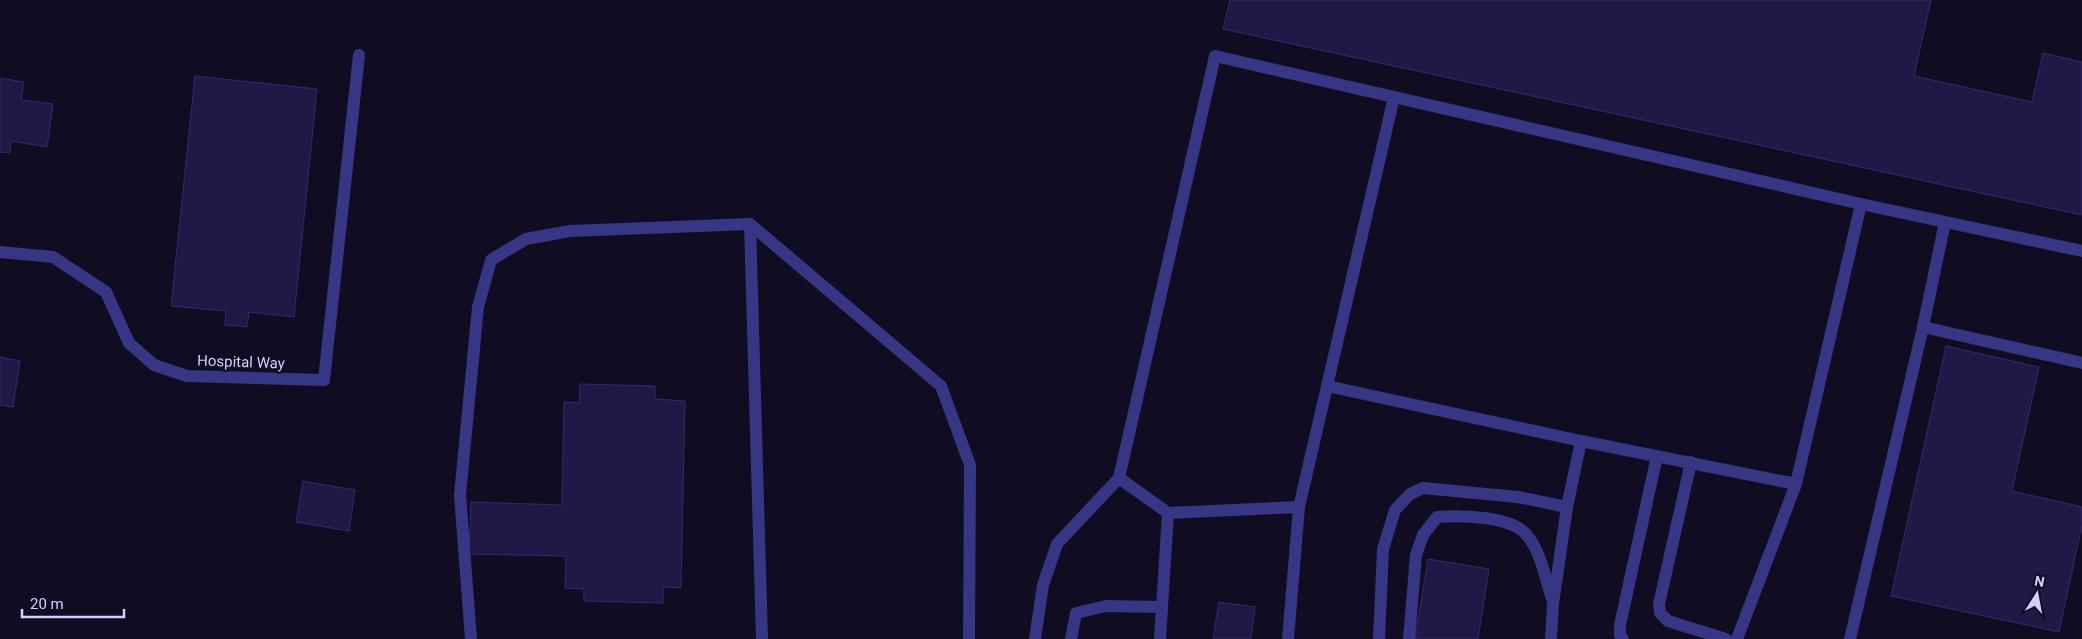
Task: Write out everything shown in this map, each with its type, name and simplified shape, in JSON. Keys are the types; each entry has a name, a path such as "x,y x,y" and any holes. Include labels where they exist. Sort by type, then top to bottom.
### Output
{"street":[{"name":"Hospital Way","path":"0,252 53,257 106,292 129,343 154,365 187,376 324,380 359,55"},
{"path":"1035,639 1043,585 1057,544 1119,478 1215,56 1861,204 2082,251"},
{"path":"1288,639 1299,507 1394,97"},
{"path":"1737,639 1796,484 1861,204"},
{"path":"1850,639 1923,327 1945,222"},
{"path":"750,224 762,639"},
{"path":"471,639 460,495 478,307 491,260 526,238 570,231 750,224 941,386 970,465 969,639"},
{"path":"1923,327 2082,363"},
{"path":"1328,386 1581,441 1796,484"},
{"path":"1550,639 1567,507 1581,441"},
{"path":"1623,639 1620,635 1620,625 1657,456"},
{"path":"1691,462 1659,604 1660,614 1668,621 1726,639"},
{"path":"1119,478 1168,513 1299,507"},
{"path":"1379,639 1383,549 1395,510 1410,494 1423,488 1518,497 1567,507"},
{"path":"1160,639 1168,513"},
{"path":"1409,639 1416,556 1423,535 1437,517 1459,515 1505,522 1525,533 1539,558 1553,604"},
{"path":"1071,639 1076,613 1106,606 1162,607"}],"building":[{"path":"1230,0 1931,0 1914,76 2032,102 2043,53 2082,62 2082,215 1223,29"},
{"path":"195,76 317,89 294,317 249,312 247,327 225,325 226,311 171,306"},
{"path":"0,78 24,82 21,100 53,104 47,147 11,141 10,153 0,152"},
{"path":"1946,346 2039,367 2012,491 2082,507 2082,525 2059,632 1891,596"},
{"path":"0,357 20,361 13,407 0,405"},
{"path":"580,384 655,386 655,399 685,401 681,588 663,587 663,603 584,601 584,589 565,588 566,556 469,554 471,502 562,505 564,402 579,403"},
{"path":"303,481 355,490 349,531 296,522"},
{"path":"1428,559 1489,569 1478,639 1415,639"},
{"path":"1219,602 1255,607 1251,639 1213,639"}]}
